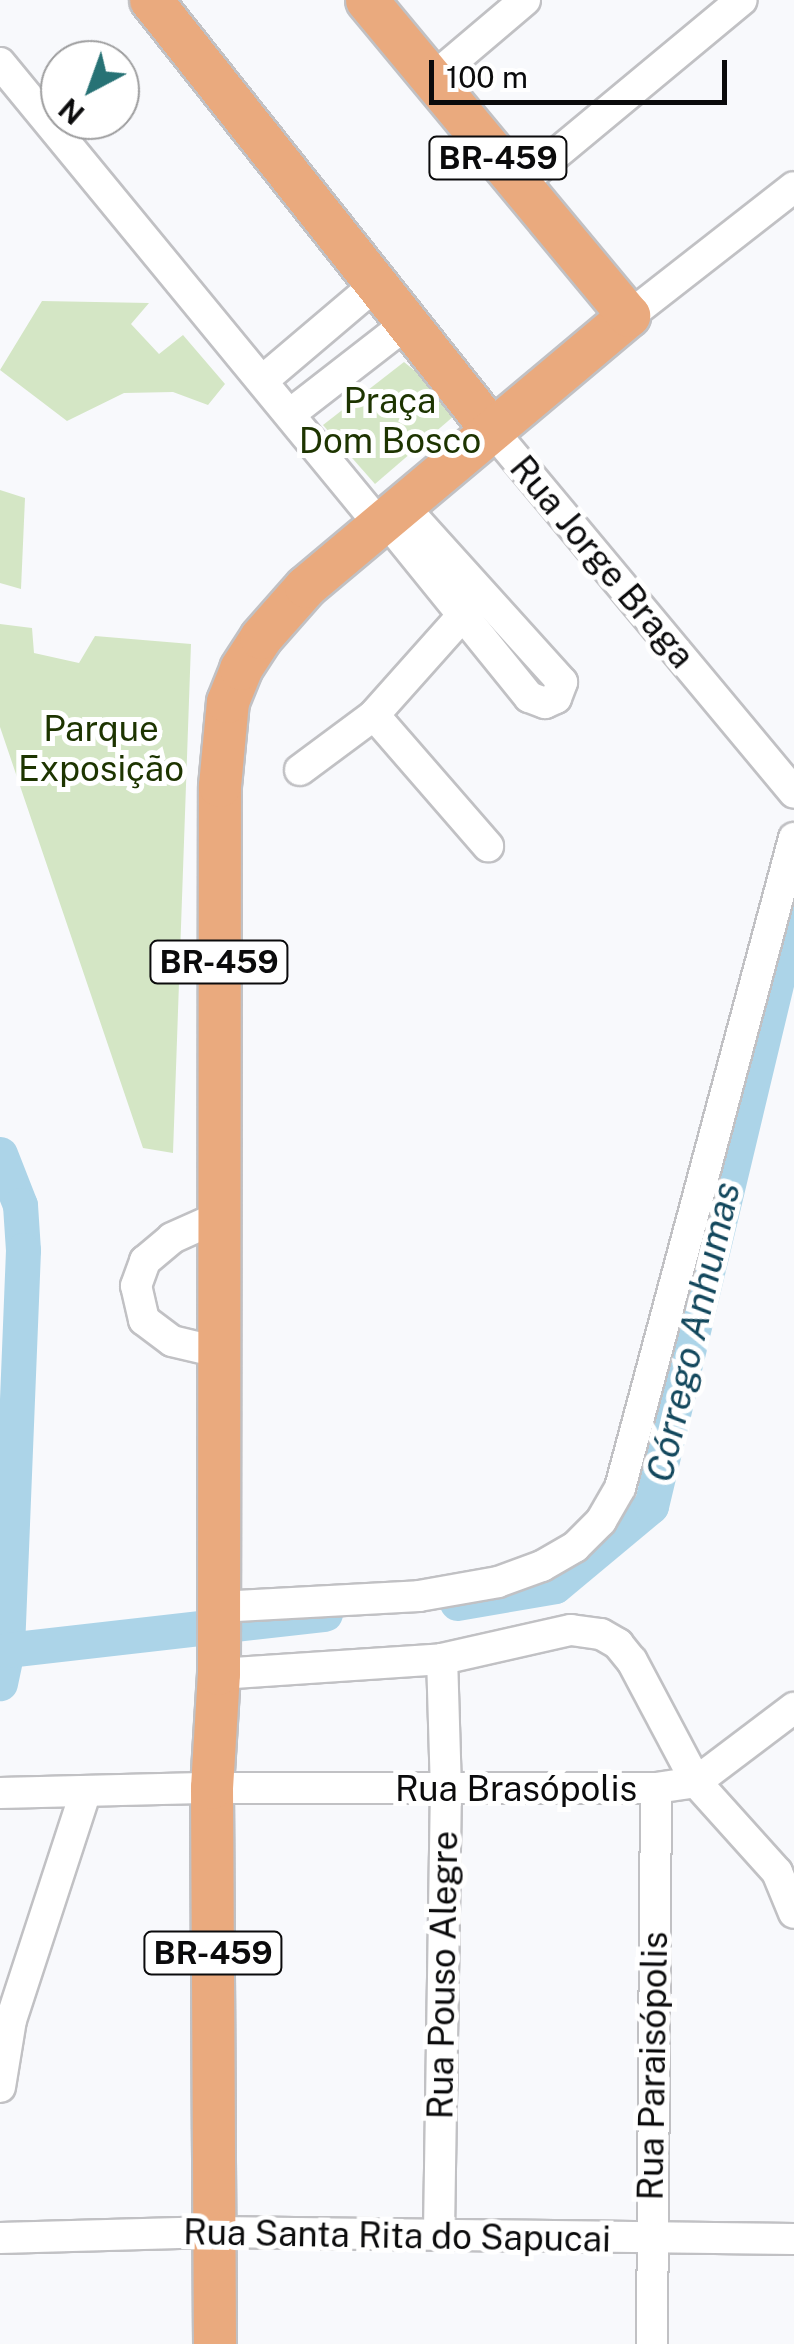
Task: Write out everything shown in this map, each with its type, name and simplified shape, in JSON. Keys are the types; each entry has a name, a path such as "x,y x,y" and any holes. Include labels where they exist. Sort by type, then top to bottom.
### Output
{"highway":[{"name":"Rua Jorge Braga","path":"151,0 492,430"},
{"name":"BR-459","path":"214,2344 212,1788 218,1640 220,786 228,702 241,669 261,638 306,588 629,316 367,0"}],"street":[{"path":"432,79 525,0"},
{"path":"520,184 742,0"},
{"path":"0,63 290,414 389,516 562,682 556,698 545,704 529,697 389,516"},
{"path":"629,316 794,187"},
{"path":"262,382 375,285"},
{"path":"290,414 406,324"},
{"name":"Rua Jorge Braga","path":"492,430 794,793"},
{"path":"300,770 374,715 463,615"},
{"path":"374,715 488,846"},
{"path":"218,1640 498,1582 542,1566 575,1546 602,1521 625,1469 794,838"},
{"path":"218,1352 172,1341 144,1320 136,1286 146,1260 172,1238 219,1217"},
{"path":"218,1640 442,1659 571,1630 600,1634 618,1644 632,1662 696,1782 778,1872 794,1913"},
{"name":"Rua Pouso Alegre","path":"439,2232 446,1791 442,1659"},
{"name":"Rua Brasópolis","path":"0,1793 212,1788 656,1788 696,1782 794,1708"},
{"name":"Rua Paraisópolis","path":"652,2344 656,1788"},
{"path":"0,2086 11,2020 84,1793"},
{"name":"Rua Santa Rita do Sapucai","path":"0,2238 215,2232 439,2232 794,2239"}],"green space":[{"path":"42,301 149,303 131,324 159,354 183,335 225,384 208,405 173,392 124,393 67,421 0,370"},
{"name":"Praça Dom Bosco","path":"404,362 462,409 375,484 323,425"},
{"path":"0,490 25,498 21,589 0,583"},
{"name":"Parque Exposição","path":"0,624 32,628 34,653 79,663 95,636 191,644 173,1153 143,1148 0,727"}],"waterway":[{"name":"Córrego Anhumas","path":"457,1603 555,1586 651,1506 794,909"},
{"path":"0,1154 20,1205 23,1250 7,1650 0,1683"},
{"name":"Córrego Anhumas","path":"7,1650 325,1614"}]}
